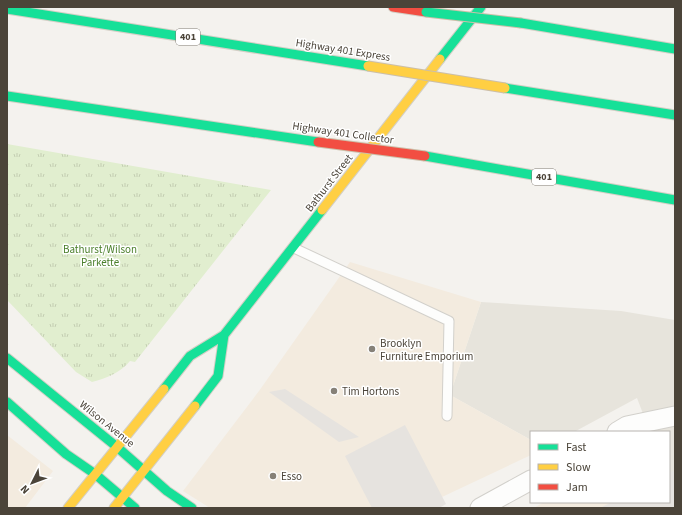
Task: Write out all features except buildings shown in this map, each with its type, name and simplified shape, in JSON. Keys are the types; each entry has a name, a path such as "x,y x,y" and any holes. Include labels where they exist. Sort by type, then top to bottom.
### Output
{"main road":[{"path":"393,7 537,26 675,49"},
{"name":"Bathurst Street","path":"68,508 190,356 224,335 294,248 482,7"},
{"name":"Highway 401 Express","path":"7,9 675,115"},
{"name":"Highway 401 Collector","path":"7,96 304,140 425,156 675,200"},
{"path":"663,198 675,204"},
{"path":"114,508 218,376 224,335"},
{"name":"Wilson Avenue","path":"7,358 117,447 167,491 192,508"},
{"path":"7,402 66,454 95,474 135,508"}],"street":[{"path":"619,431 628,426 675,416"},
{"path":"480,508 530,481"}],"lane":[{"path":"294,248 449,321 447,416"}],"shaded area":[{"path":"350,262 481,302 450,395 530,439 530,455 425,505 395,508 210,508 183,491 259,391"},
{"path":"481,302 621,311 675,320 675,497 670,484 670,431 650,431 637,398 576,431 530,431 530,439 450,395"},
{"path":"285,389 359,437 339,442 269,392"},
{"path":"405,425 446,504 439,508 372,508 345,456"},
{"path":"7,435 53,471 25,508 7,508"},
{"path":"675,470 675,508 600,508 610,503 670,503 670,472"},
{"path":"542,503 670,503 675,508 534,508"}],"green space":[{"name":"Bathurst/Wilson Parkette","path":"7,144 271,190 135,362 130,361 122,369 113,374 92,382 76,372 7,300"}],"traffic: fast":[{"path":"440,59 481,7"},
{"path":"7,9 368,66"},
{"path":"426,12 521,23"},
{"path":"521,23 675,49"},
{"path":"505,88 675,115"},
{"path":"7,96 318,142"},
{"path":"425,156 675,200"},
{"path":"164,389 190,356 224,335 322,210"},
{"path":"195,406 218,376 224,335"},
{"path":"7,358 117,447 167,491 192,508"},
{"path":"7,402 66,454 95,474 135,508"}],"traffic: slow":[{"path":"322,210 440,59"},
{"path":"368,66 505,88"},
{"path":"68,508 164,389"},
{"path":"114,508 195,406"}],"traffic: jam":[{"path":"393,7 426,12"},
{"path":"318,142 425,156"}],"place":[{"name":"Brooklyn Furniture Emporium","path":"372,349"},
{"name":"Tim Hortons","path":"334,391"},
{"name":"Esso","path":"273,476"}]}
